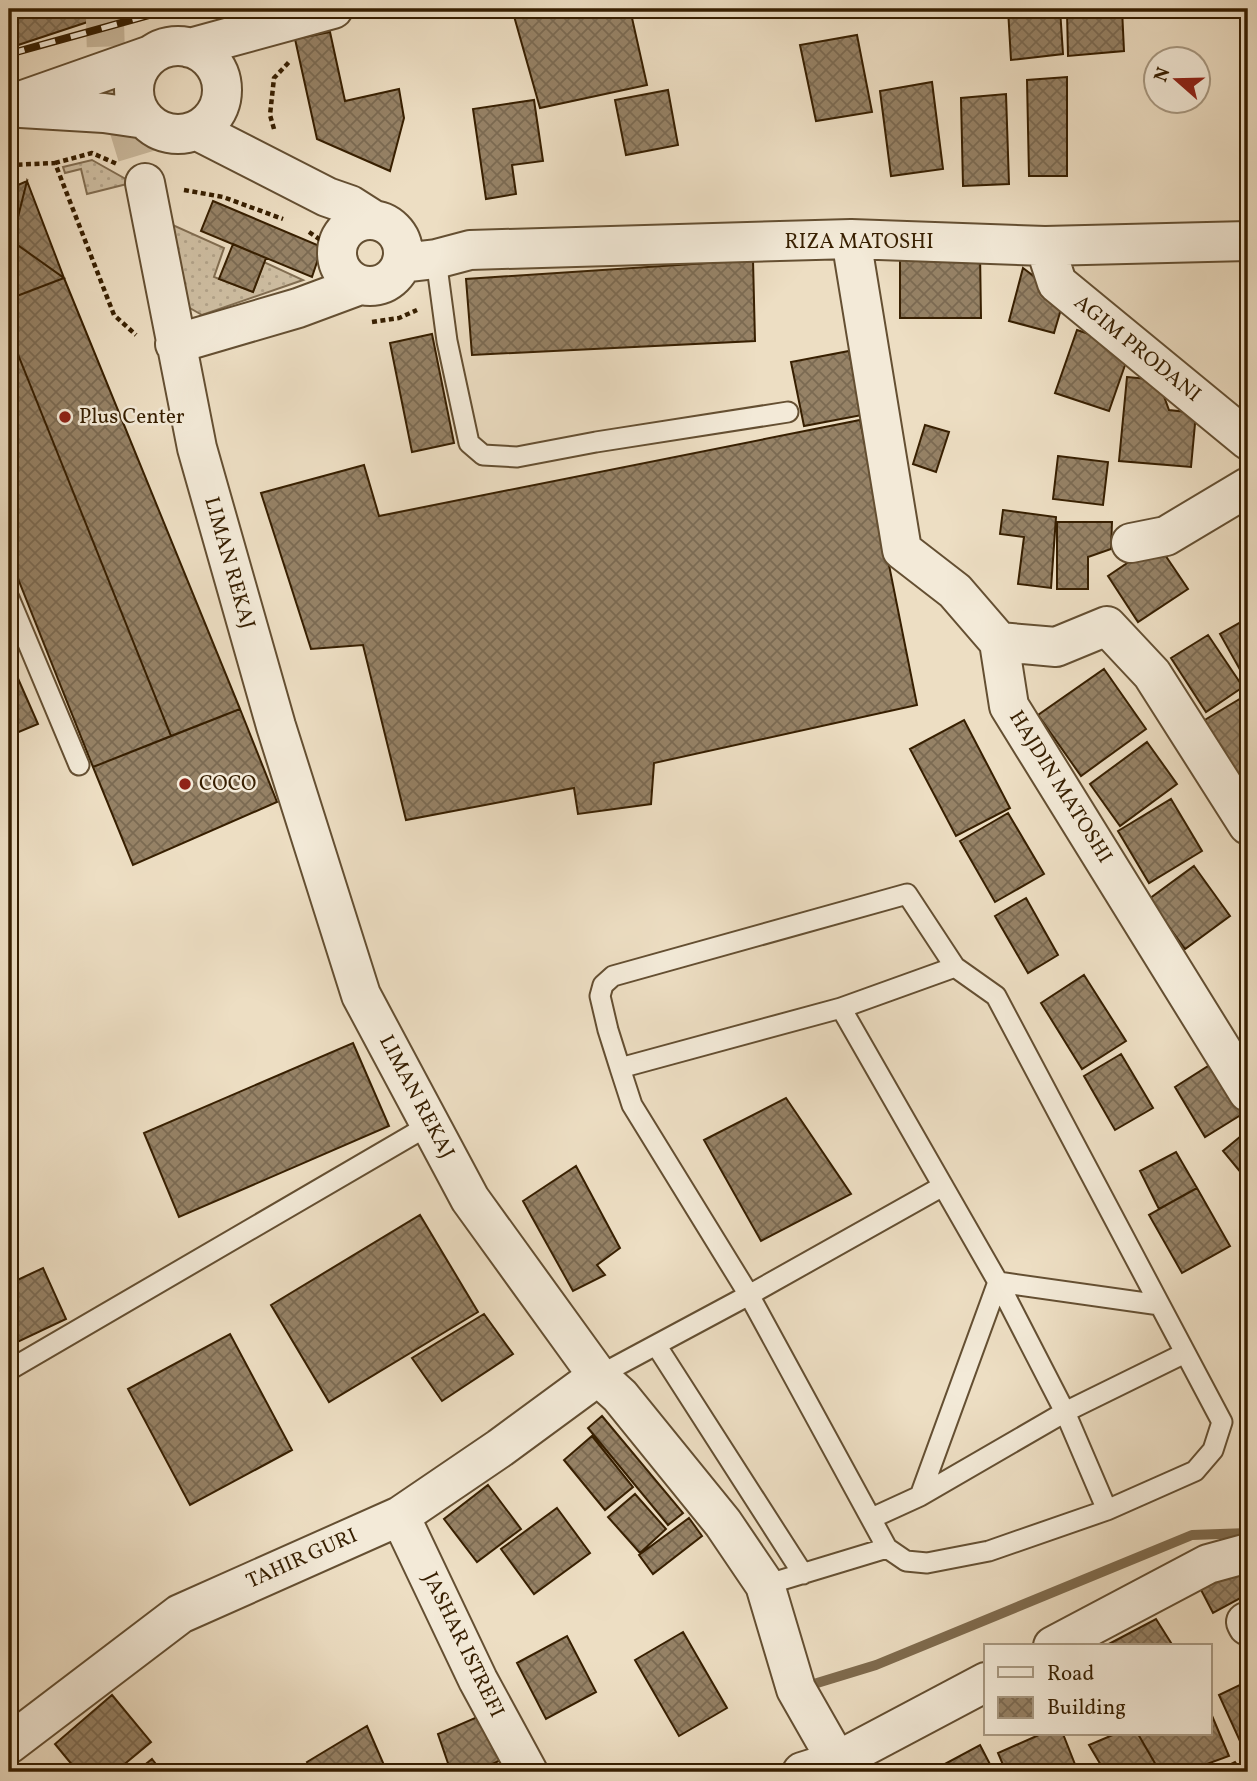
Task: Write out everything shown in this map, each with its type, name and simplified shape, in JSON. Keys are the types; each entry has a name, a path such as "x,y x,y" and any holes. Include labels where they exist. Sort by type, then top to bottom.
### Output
{"street":[{"path":"190,48 316,14"},
{"path":"150,55 141,66 136,79 134,93 138,106 145,118 156,128 182,134 196,130 208,122 216,111 220,84 262,47 316,14"},
{"path":"9,106 164,48 190,48 208,58 220,84 262,149 291,178"},
{"path":"9,106 145,118"},
{"path":"175,344 377,257 350,205 327,197 196,130"},
{"name":"LIMAN REKAJ","path":"150,179 175,344 197,449 275,726 362,995 470,1199 598,1376 620,1396 723,1522 765,1585 796,1689 827,1768"},
{"path":"851,239 902,550 955,591 999,642 1056,647 1107,626 1152,674 1248,825"},
{"name":"RIZA MATOSHI","path":"377,257 851,239 1045,246 1248,240"},
{"name":"AGIM PRODANI","path":"1045,246 1057,283 1248,440"},
{"path":"1131,543 1166,536 1248,487"},
{"name":"HAJDIN MATOSHI","path":"999,642 1009,706 1248,1092"},
{"name":"TAHIR GURI","path":"9,1744 180,1614 400,1516 500,1448 598,1376"},
{"name":"JASHAR ISTREFI","path":"400,1516 478,1680 528,1772"},
{"path":"1057,1644 1208,1564 1248,1553"},
{"path":"827,1768 984,1683"}],"lane":[{"path":"377,257 442,298 447,341 470,443 483,455 517,457 788,412"},
{"path":"9,598 79,765"},
{"path":"907,894 955,967 996,996 1222,1422 1213,1450 1195,1471 1107,1510 989,1551 927,1563 906,1561 887,1548 749,1295 632,1105 620,1068 600,996 603,985 613,976 907,894"},
{"path":"620,1068 841,1008 955,967"},
{"path":"841,1008 999,1282 1065,1412 1107,1510"},
{"path":"9,1370 431,1124"},
{"path":"598,1376 943,1186"},
{"path":"999,1282 1160,1305"},
{"path":"920,1496 999,1282"},
{"path":"656,1345 803,1574"},
{"path":"872,1518 920,1496 1065,1412 1185,1353"},
{"path":"765,1585 887,1548"}],"path":[{"path":"55,163 92,153 150,179 223,197 286,220"},
{"path":"299,225 331,247 377,257"},
{"path":"366,323 399,318 442,298"}],"shaded area":[{"path":"92,160 131,182 168,223 224,248 214,277 253,292 264,262 303,280 202,315 162,292 131,183 87,194 81,169 65,173 63,167"}],"building":[{"path":"21,9 127,9 9,48 9,14"},
{"path":"512,9 630,9 647,85 540,108"},
{"path":"1008,9 1060,9 1063,54 1011,60"},
{"path":"1122,9 1124,51 1068,56 1067,12"},
{"path":"330,32 345,101 399,89 404,118 390,171 317,139 295,39"},
{"path":"857,35 872,112 816,121 800,45"},
{"path":"1067,77 1067,176 1029,176 1027,80"},
{"path":"932,82 943,169 891,176 880,91"},
{"path":"668,90 678,145 626,155 615,100"},
{"path":"1006,94 1009,184 963,186 961,98"},
{"path":"534,100 543,161 512,165 516,194 486,199 473,109"},
{"name":"Plus Center","path":"27,181 240,709 93,767 9,556 9,189"},
{"path":"27,181 12,241 9,242 9,189"},
{"path":"27,181 64,278 12,241"},
{"path":"213,201 322,247 312,277 201,231"},
{"path":"12,241 64,278 9,299 9,242"},
{"path":"233,244 266,258 253,292 219,279"},
{"path":"900,252 980,252 981,318 900,318"},
{"path":"753,260 755,341 472,355 466,279"},
{"path":"1023,268 1064,299 1054,333 1009,321"},
{"path":"64,278 240,709 171,736 9,332 9,299"},
{"path":"1077,330 1131,348 1109,411 1055,393"},
{"path":"9,332 171,736 93,767 9,556"},
{"path":"432,334 454,443 412,452 390,343"},
{"path":"849,351 862,415 804,426 791,362"},
{"path":"1127,377 1158,380 1169,410 1196,413 1191,467 1119,461"},
{"path":"860,420 917,705 654,763 651,804 578,814 574,788 406,820 363,645 311,649 261,493 364,465 379,516"},
{"path":"925,425 949,432 936,472 913,464"},
{"path":"1058,456 1108,462 1103,505 1053,499"},
{"path":"1003,510 1056,517 1051,588 1018,584 1024,537 1000,534"},
{"path":"1057,522 1112,522 1111,549 1088,557 1088,589 1057,589"},
{"path":"1157,543 1188,589 1138,622 1108,576"},
{"path":"1248,618 1248,684 1220,634"},
{"path":"1208,635 1243,687 1206,712 1171,658"},
{"path":"9,658 38,724 9,736"},
{"path":"1104,669 1146,729 1081,776 1038,715"},
{"path":"1248,694 1248,783 1242,786 1203,721"},
{"name":"COCO","path":"240,709 277,802 133,865 93,767"},
{"path":"964,720 1010,808 956,836 910,749"},
{"path":"1147,742 1177,784 1120,826 1090,784"},
{"path":"1171,799 1202,851 1149,883 1118,831"},
{"path":"1008,813 1044,874 995,902 960,841"},
{"path":"1194,866 1230,916 1185,949 1149,899"},
{"path":"1026,898 1058,955 1028,973 995,916"},
{"path":"1084,975 1126,1041 1082,1069 1041,1003"},
{"path":"353,1043 389,1126 179,1217 144,1133"},
{"path":"1121,1054 1153,1108 1115,1130 1084,1076"},
{"path":"1213,1063 1244,1113 1205,1137 1175,1087"},
{"path":"786,1098 851,1194 761,1241 704,1140"},
{"path":"1247,1131 1248,1133 1247,1180 1223,1151"},
{"path":"1176,1152 1197,1188 1159,1209 1140,1171"},
{"path":"576,1166 620,1248 597,1265 605,1275 573,1291 523,1201"},
{"path":"1197,1188 1230,1246 1182,1273 1149,1215"},
{"path":"420,1215 478,1312 329,1402 271,1305"},
{"path":"43,1268 66,1319 9,1346 9,1284"},
{"path":"484,1314 513,1354 442,1401 412,1358"},
{"path":"230,1334 292,1450 190,1505 128,1389"},
{"path":"602,1416 683,1513 668,1525 588,1428"},
{"path":"592,1436 633,1487 605,1510 564,1460"},
{"path":"488,1485 521,1529 477,1562 444,1519"},
{"path":"635,1494 666,1529 640,1553 608,1517"},
{"path":"557,1508 590,1553 534,1594 501,1549"},
{"path":"689,1518 702,1536 653,1574 639,1555"},
{"path":"1248,1562 1248,1594 1213,1613 1200,1588"},
{"path":"1156,1619 1172,1644 1109,1644"},
{"path":"683,1632 727,1708 679,1736 635,1660"},
{"path":"567,1636 596,1692 546,1719 517,1663"},
{"path":"1248,1681 1248,1748 1244,1750 1219,1695"},
{"path":"112,1695 151,1742 115,1772 78,1772 55,1744"},
{"path":"482,1715 501,1760 475,1772 451,1772 438,1734"},
{"path":"1212,1716 1229,1756 1185,1772 1160,1772 1139,1736 1212,1736"},
{"path":"367,1726 387,1772 313,1772 307,1762"},
{"path":"1036,1736 1064,1736 1078,1772 1006,1772 998,1753"},
{"path":"1110,1736 1139,1736 1160,1772 1105,1772 1089,1745"},
{"path":"980,1745 994,1772 930,1772"},
{"path":"152,1759 162,1772 136,1772"},
{"path":"1235,1762 1242,1772 1215,1772"}],"waterway":[{"path":"804,1687 876,1665 1192,1535 1248,1533"}],"tunnel":[{"path":"108,9 105,21 106,55 145,183"}],"railway":[{"path":"9,54 171,9"}],"place":[{"name":"Plus Center","path":"65,417"},
{"name":"COCO","path":"185,784"}]}
